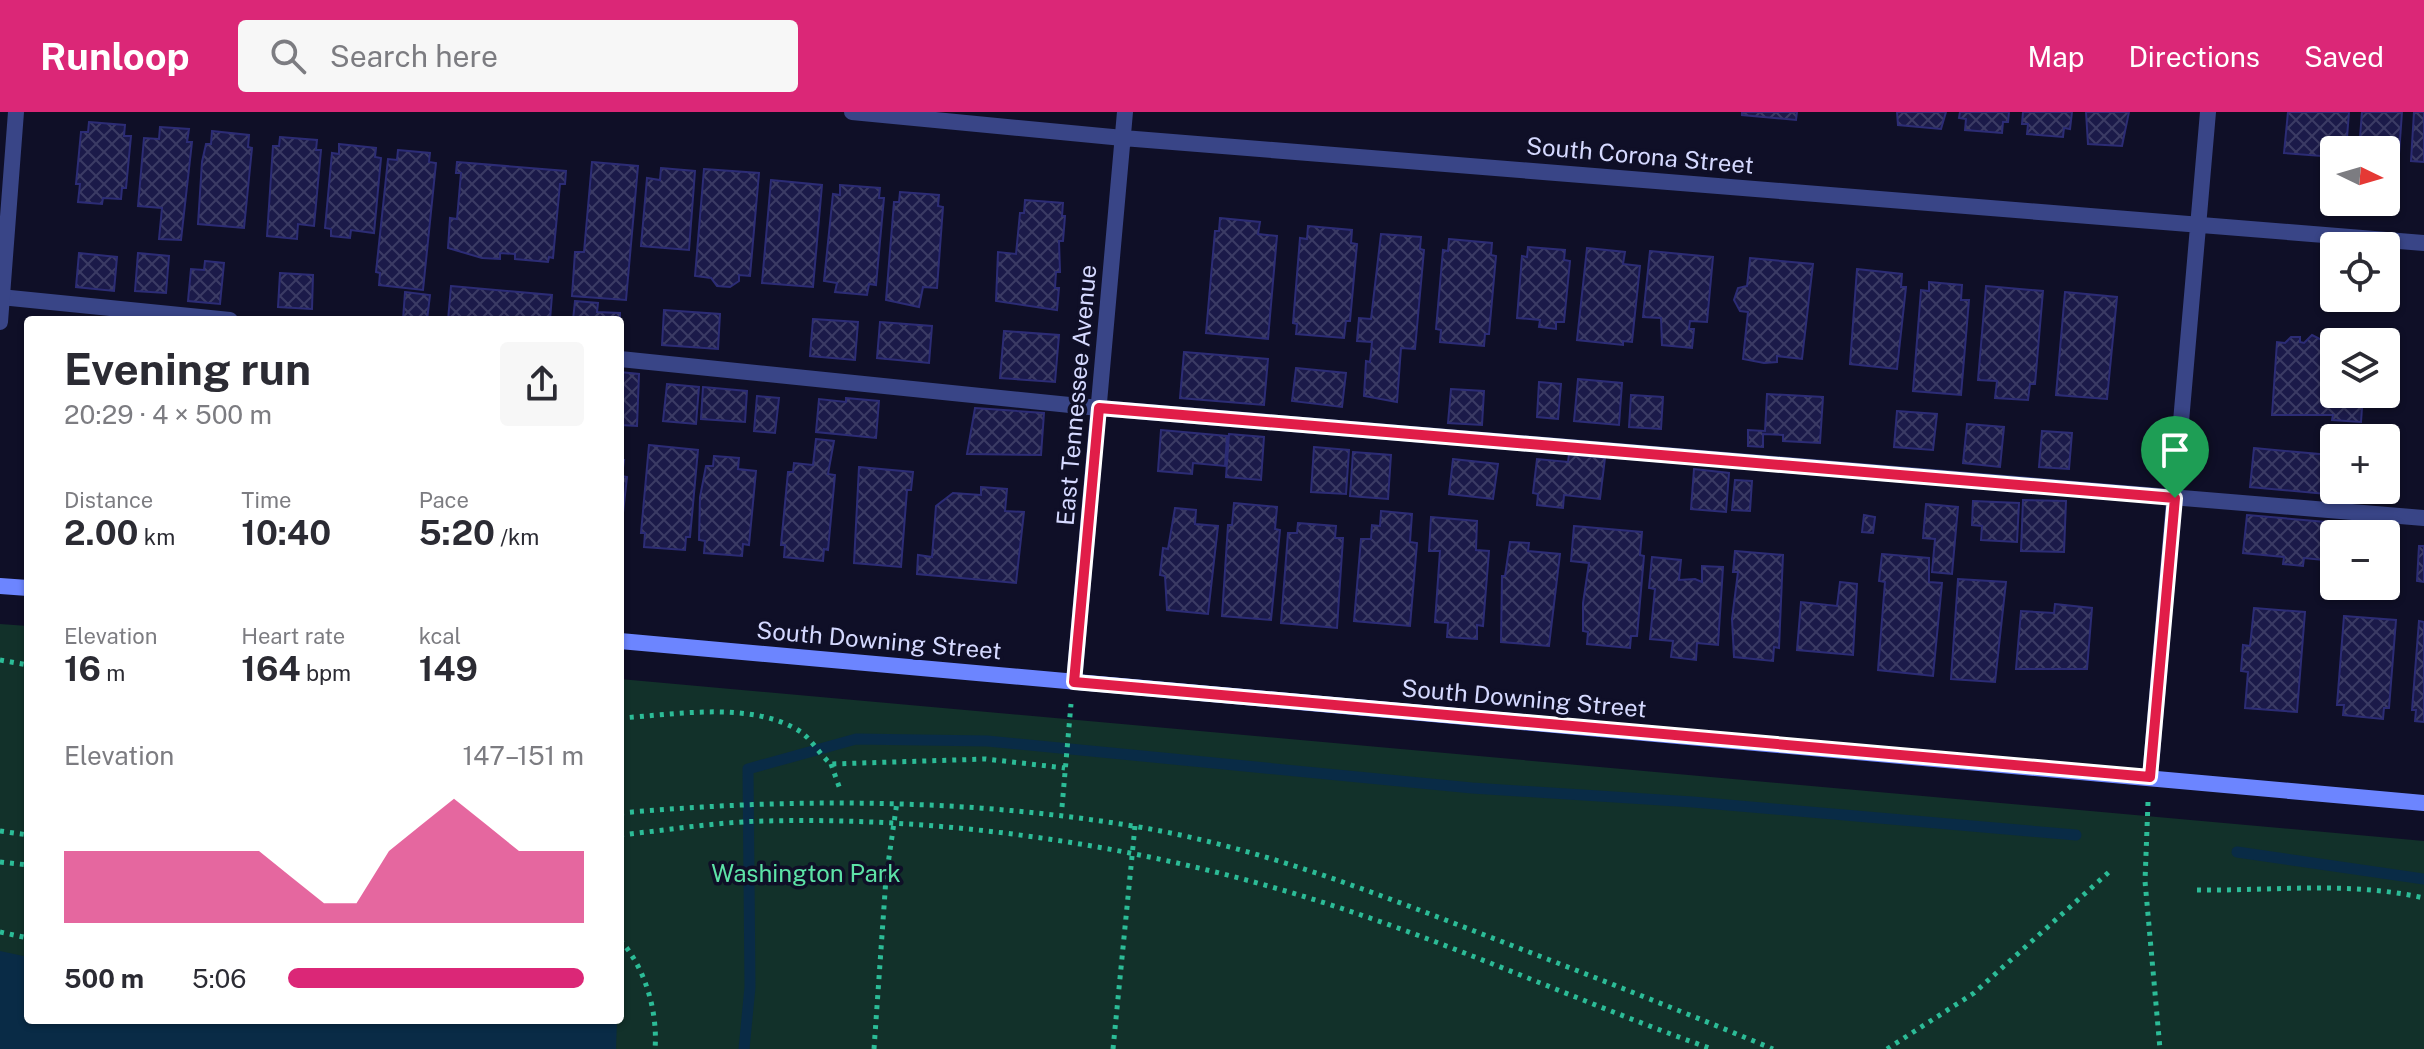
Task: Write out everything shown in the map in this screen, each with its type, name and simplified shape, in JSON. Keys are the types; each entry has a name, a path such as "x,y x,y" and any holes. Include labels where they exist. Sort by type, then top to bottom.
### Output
{"main road":[{"path":"0,586 24,588"},
{"name":"South Downing Street","path":"624,641 2424,803"}],"street":[{"path":"0,322 16,112"},
{"name":"South Corona Street","path":"852,112 1123,138 2424,243"},
{"name":"East Tennessee Avenue","path":"1074,682 1125,112"},
{"path":"2150,777 2208,112"},
{"path":"1,297 190,316"},
{"path":"624,359 1099,408 2424,518"}],"path":[{"path":"0,660 24,664"},
{"path":"1062,807 1071,711"},
{"path":"624,718 728,714 756,717 802,733 831,764 841,792"},
{"path":"831,764 986,759 1065,768"},
{"path":"2150,777 2145,881 2160,1049"},
{"path":"874,1049 886,878 897,802"},
{"path":"624,813 734,803 897,802 1135,826 1268,858 1388,898 1773,1049"},
{"path":"624,835 764,821 893,824 980,832 1132,855 1267,885 1366,917 1712,1049"},
{"path":"1113,1049 1135,826"},
{"path":"0,831 24,834"},
{"path":"0,862 24,865"},
{"path":"1887,1049 1974,993 2109,872"},
{"path":"2197,890 2251,891 2310,886 2424,898"},
{"path":"0,932 24,937"},
{"path":"624,946 642,974 652,1006 655,1049"}],"green space":[{"name":"Washington Park","path":"0,624 24,626 24,1024 624,1024 624,679 2424,841 2424,1049 0,1049"}],"water":[{"path":"0,951 24,956 24,1024 617,1024 616,1049 0,1049"}],"building":[{"path":"1742,112 1797,112 1796,120 1742,115"},
{"path":"1897,112 1946,112 1941,129 1898,125"},
{"path":"1960,112 2009,112 2008,122 2003,122 2002,133 1965,130 1966,119 1959,118"},
{"path":"2023,112 2072,112 2070,129 2064,128 2063,137 2027,134 2028,124 2022,124"},
{"path":"2086,112 2129,112 2122,146 2088,144"},
{"path":"2288,112 2349,112 2347,136 2320,136 2320,156 2284,153"},
{"path":"2362,112 2402,112 2400,140 2400,136 2360,136"},
{"path":"2414,112 2424,112 2424,162 2411,161"},
{"path":"89,122 125,125 124,136 131,136 126,188 122,188 121,199 103,198 102,204 78,202 80,184 76,184 81,132 88,132"},
{"path":"160,127 189,129 187,142 192,142 181,240 159,239 162,208 138,206 144,138 159,139"},
{"path":"212,131 249,135 248,147 252,148 244,228 198,224 202,162 206,144 211,144"},
{"path":"280,137 317,140 316,150 321,150 314,226 298,224 297,239 267,236 273,146 279,146"},
{"path":"339,144 376,148 375,157 381,158 374,233 351,230 350,238 331,236 331,229 325,228 332,153 339,154"},
{"path":"398,150 430,153 429,162 436,163 423,290 379,285 380,273 376,272 388,159 397,160"},
{"path":"457,162 566,171 565,184 560,184 553,258 549,257 548,262 515,259 515,254 500,253 500,259 482,258 448,248 450,218 457,219 461,173 456,173"},
{"path":"592,162 638,166 626,300 572,296 575,252 584,252"},
{"path":"661,168 695,171 689,250 641,246 647,178 660,180"},
{"path":"704,169 759,173 750,276 739,275 739,281 730,287 717,286 711,278 695,276"},
{"path":"771,180 822,185 813,287 762,283"},
{"path":"840,185 880,188 879,198 884,198 876,285 869,284 867,295 835,292 837,283 824,281 833,194 840,195"},
{"path":"900,192 939,195 938,206 943,207 937,288 923,287 919,307 886,300 894,202 899,202"},
{"path":"1025,200 1063,203 1063,241 1059,241 1060,272 1056,272 1055,288 1059,288 1057,310 996,301 998,252 1016,254 1020,213 1024,213"},
{"path":"1220,218 1260,222 1258,234 1277,236 1268,339 1206,333 1215,231 1219,231"},
{"path":"1308,226 1352,230 1351,243 1357,244 1350,321 1346,321 1344,338 1296,334 1297,324 1293,323 1300,238 1307,239"},
{"path":"1381,234 1421,237 1420,249 1424,250 1415,349 1401,348 1397,402 1364,396 1366,361 1370,362 1372,342 1357,341 1359,318 1371,319"},
{"path":"1449,239 1492,243 1491,255 1496,256 1489,334 1485,334 1484,346 1440,342 1441,330 1436,329 1443,250 1448,251"},
{"path":"1528,247 1565,250 1564,260 1570,261 1564,322 1556,322 1556,329 1539,327 1540,320 1517,318 1522,256 1527,257"},
{"path":"1587,248 1625,252 1623,264 1640,266 1632,342 1623,341 1623,345 1577,340"},
{"path":"1650,251 1713,257 1707,322 1690,321 1689,329 1694,329 1692,348 1662,345 1661,318 1643,317"},
{"path":"79,253 117,257 114,291 76,287"},
{"path":"138,253 169,256 166,293 135,291"},
{"path":"1750,258 1813,264 1802,359 1777,356 1777,362 1764,363 1743,359 1748,312 1740,311 1734,300 1738,288 1747,286"},
{"path":"205,261 224,263 220,304 188,301 191,269 204,270"},
{"path":"1857,269 1902,274 1901,287 1906,287 1897,369 1850,364"},
{"path":"280,273 313,275 312,309 278,307"},
{"path":"1929,282 1962,285 1961,300 1969,300 1961,395 1913,391 1921,290 1929,291"},
{"path":"451,286 552,295 550,316 448,316"},
{"path":"1986,286 2043,291 2035,384 2030,384 2028,400 1995,398 1997,381 1978,380"},
{"path":"405,292 430,295 427,316 403,316"},
{"path":"2065,292 2117,297 2107,399 2056,395"},
{"path":"575,301 598,303 597,312 620,313 620,316 573,316"},
{"path":"664,310 720,314 718,349 662,345"},
{"path":"813,319 858,322 855,360 810,356"},
{"path":"880,322 932,326 929,363 877,358"},
{"path":"1004,331 1059,335 1055,382 1000,378"},
{"path":"2312,335 2320,339 2320,408 2362,408 2361,422 2332,420 2333,415 2272,415 2277,342 2285,343 2291,337 2300,337 2300,342 2304,343"},
{"path":"1184,352 1268,359 1264,405 1180,398"},
{"path":"1296,368 1346,373 1342,407 1292,401"},
{"path":"624,372 639,374 637,426 624,425"},
{"path":"1578,379 1622,383 1619,425 1574,421"},
{"path":"1539,382 1561,384 1558,419 1537,417"},
{"path":"667,384 699,387 696,424 663,421"},
{"path":"703,387 747,391 745,422 701,419"},
{"path":"1451,389 1484,391 1482,425 1448,423"},
{"path":"1767,394 1823,397 1820,443 1783,441 1783,435 1763,434 1763,447 1748,446 1748,430 1765,431"},
{"path":"1631,395 1663,397 1661,429 1629,427"},
{"path":"757,396 779,398 775,433 754,431"},
{"path":"846,398 879,401 876,438 816,432 819,399 846,402"},
{"path":"975,408 1044,413 1041,455 967,454"},
{"path":"1897,411 1937,414 1933,450 1894,447"},
{"path":"1967,424 2004,427 2000,467 1963,463"},
{"path":"1161,430 1227,436 1225,466 1193,463 1192,474 1158,471"},
{"path":"2042,431 2072,433 2069,469 2039,467"},
{"path":"1229,434 1264,437 1261,480 1226,477"},
{"path":"816,439 834,441 828,474 835,475 828,550 824,549 823,561 784,557 785,545 781,545 788,472 793,472 794,463 813,465"},
{"path":"649,445 698,450 690,537 686,537 685,550 644,547 645,533 641,533"},
{"path":"1314,447 1349,450 1346,494 1311,492"},
{"path":"2254,448 2320,454 2320,493 2250,487"},
{"path":"1353,452 1391,455 1388,499 1350,496"},
{"path":"1569,454 1605,458 1600,499 1564,495 1563,508 1537,505 1538,494 1533,493 1537,459 1568,462"},
{"path":"714,456 739,458 738,469 756,471 749,545 743,544 742,556 704,553 705,541 699,540 700,497 706,466 713,466"},
{"path":"1453,459 1498,464 1493,499 1449,494"},
{"path":"859,467 913,472 911,490 907,490 901,567 854,563"},
{"path":"1694,469 1729,473 1726,512 1691,509"},
{"path":"624,476 627,477 624,504"},
{"path":"1735,480 1752,481 1750,511 1732,510"},
{"path":"981,487 1007,489 1005,511 1024,512 1016,583 917,574 918,555 932,557 936,506 953,493 981,495"},
{"path":"2023,500 2066,501 2064,552 2021,551"},
{"path":"1973,501 2019,503 2017,542 1981,540 1982,526 1972,525"},
{"path":"1234,503 1277,507 1275,529 1280,530 1271,620 1222,616 1228,525 1232,525"},
{"path":"1926,504 1958,507 1952,574 1932,572 1935,539 1923,538"},
{"path":"1175,508 1196,510 1195,524 1218,526 1208,614 1167,610 1165,576 1160,575 1163,548 1168,549"},
{"path":"1381,511 1412,514 1410,542 1417,543 1410,626 1354,621 1361,539 1371,539 1372,525 1380,526"},
{"path":"1864,515 1875,517 1873,533 1862,532"},
{"path":"2247,515 2320,521 2320,560 2304,558 2303,566 2283,564 2284,557 2243,553"},
{"path":"1431,517 1477,521 1476,550 1489,551 1483,626 1477,625 1477,639 1447,637 1448,623 1435,622 1440,551 1429,551"},
{"path":"1298,523 1336,526 1335,538 1343,538 1337,628 1281,623 1288,533 1297,533"},
{"path":"1574,526 1642,532 1640,555 1644,556 1637,636 1631,636 1630,648 1587,644 1588,632 1583,631 1583,603 1589,563 1571,561"},
{"path":"1510,542 1529,543 1528,551 1560,554 1549,646 1501,642 1502,576 1505,576"},
{"path":"2419,546 2424,546 2424,582 2417,581"},
{"path":"1735,551 1783,555 1779,648 1774,647 1773,661 1734,657 1732,619 1738,572 1733,572"},
{"path":"1882,554 1929,558 1929,582 1942,583 1933,676 1878,670 1885,582 1879,581"},
{"path":"1652,557 1681,560 1679,580 1702,582 1702,566 1723,567 1718,645 1697,643 1696,660 1671,657 1673,641 1650,639 1655,589 1649,588"},
{"path":"1958,579 2006,582 1995,682 1951,679"},
{"path":"1840,582 1857,584 1853,655 1797,650 1801,602 1837,606"},
{"path":"2055,604 2092,608 2087,669 2016,669 2021,611 2054,613"},
{"path":"2254,608 2305,612 2297,712 2245,708 2248,672 2241,671 2243,645 2250,646"},
{"path":"2344,616 2396,620 2389,708 2384,708 2383,719 2343,715 2344,705 2337,705"},
{"path":"2419,621 2424,622 2424,722 2415,721 2416,710 2412,710"}],"waterway":[{"path":"744,1049 750,987 748,769 856,739 987,741 1472,788 1693,802 2076,835"},
{"path":"2237,852 2424,879"}],"route":[{"path":"1099,408 2175,498 2150,777 1074,682 1099,408"}]}
